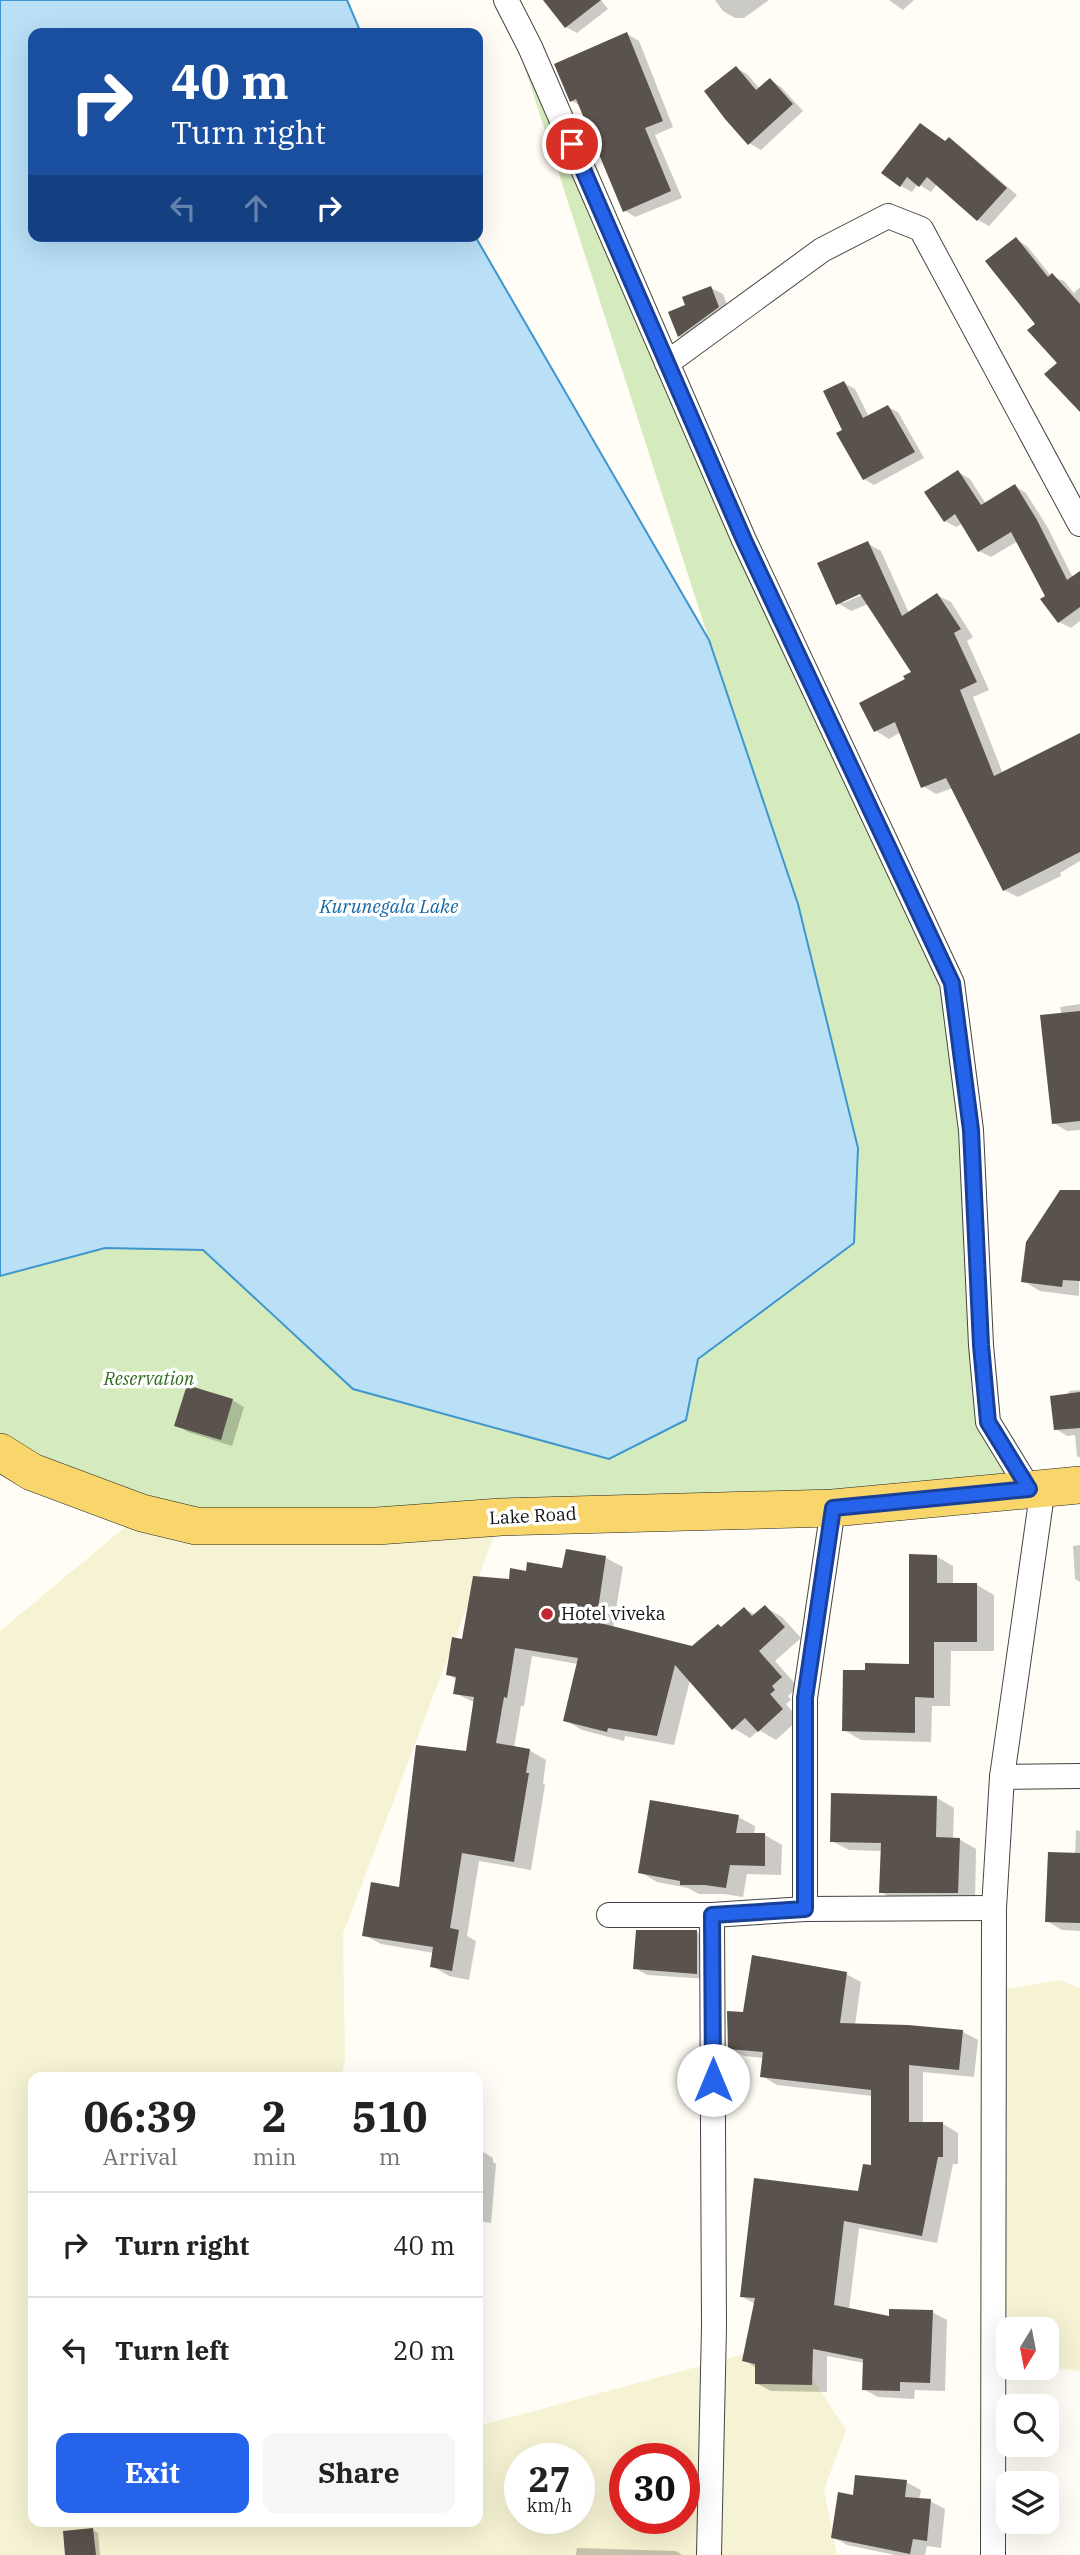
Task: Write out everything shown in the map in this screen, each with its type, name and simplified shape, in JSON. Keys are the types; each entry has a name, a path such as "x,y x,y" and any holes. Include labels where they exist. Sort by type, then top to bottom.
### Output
{"main road":[{"name":"Lake Road","path":"0,1452 44,1477 142,1513 196,1525 377,1526 501,1517 833,1508 1080,1485"}],"street":[{"path":"506,0 536,59 744,540 952,983 971,1130 981,1345 988,1422 1036,1488 1002,1777 994,1908 993,2555"},
{"path":"667,363 822,250 887,216 921,229 1080,524"},
{"path":"805,1909 805,1698 833,1508"},
{"path":"1002,1777 1080,1776"},
{"path":"609,1915 712,1915 805,1909 994,1908"},
{"path":"709,2555 714,2327 712,1915"}],"shaded area":[{"path":"142,1513 501,1517 343,1934 345,2059 342,2072 28,2072 28,2527 483,2527 483,2425 774,2346 808,2372 846,2430 824,2490 837,2555 0,2555 0,1631"},
{"path":"1059,1980 1080,1988 1080,2371 1059,2368 1059,2317 996,2317 996,2360 992,2360 995,1991"}],"green space":[{"name":"Reservation","path":"503,0 952,983 988,1422 1029,1489 196,1526 0,1452 0,1276 105,1248 203,1250 353,1389 686,1420 698,1359 854,1243 798,904 709,640"}],"water":[{"name":"Kurunegala Lake","path":"0,0 347,0 359,28 28,28 28,242 478,242 709,640 798,904 858,1148 854,1243 698,1359 686,1420 609,1459 353,1389 203,1250 105,1248 0,1276"}],"building":[{"path":"543,0 601,0 565,28"},
{"path":"627,32 663,121 645,128 671,191 623,212 576,99 570,102 554,64"},
{"path":"736,66 756,90 770,78 793,104 748,145 704,91"},
{"path":"920,123 945,141 949,137 1007,188 977,221 927,177 919,187 907,177 900,187 881,173"},
{"path":"1016,237 1048,277 1052,273 1080,304 1080,412 1044,374 1057,363 1027,330 1035,324 985,261"},
{"path":"711,286 719,307 678,337 668,312 685,305 682,297"},
{"path":"844,381 863,418 888,405 915,452 863,480 836,433 842,430 823,391"},
{"path":"958,470 981,505 1015,484 1037,520 1067,580 1080,571 1080,607 1058,623 1040,599 1045,596 1011,532 978,552 955,514 944,522 924,492"},
{"path":"868,541 902,616 937,593 961,629 954,633 977,682 960,690 994,776 1080,733 1080,852 1003,891 946,778 921,788 895,722 874,732 859,703 905,679 903,676 911,672 860,594 836,605 817,563"},
{"path":"1080,1011 1080,1121 1052,1124 1040,1015"},
{"path":"1060,1190 1080,1190 1080,1281 1063,1280 1062,1287 1021,1282 1026,1242"},
{"path":"187,1385 233,1399 221,1440 174,1426"},
{"path":"1080,1392 1080,1428 1054,1430 1050,1396"},
{"path":"566,1549 606,1556 596,1622 692,1646 718,1624 721,1627 744,1607 752,1616 765,1605 785,1627 759,1651 782,1677 772,1686 775,1690 770,1694 783,1709 758,1732 745,1718 732,1730 675,1665 657,1736 608,1728 607,1732 563,1721 578,1658 515,1648 496,1743 530,1749 526,1773 529,1773 514,1862 462,1853 450,1928 459,1930 452,1971 430,1967 433,1947 362,1936 371,1882 399,1887 416,1745 466,1751 474,1697 453,1694 456,1677 446,1675 452,1637 462,1639 473,1576 509,1579 510,1568 526,1571 527,1562 562,1568"},
{"path":"909,1554 937,1555 937,1583 977,1583 977,1642 934,1642 934,1698 915,1697 915,1733 842,1731 843,1670 865,1670 865,1663 909,1664"},
{"path":"831,1793 937,1796 936,1837 960,1838 958,1893 879,1893 881,1843 830,1842"},
{"path":"650,1800 739,1815 736,1833 765,1833 765,1866 730,1865 726,1888 680,1885 680,1881 638,1873"},
{"path":"1048,1852 1080,1853 1080,1923 1045,1922"},
{"path":"636,1930 697,1930 697,1974 633,1969"},
{"path":"752,1955 847,1972 840,2023 963,2030 959,2070 909,2065 909,2122 943,2122 943,2157 938,2157 922,2236 844,2221 834,2305 889,2316 889,2309 933,2310 930,2383 900,2382 900,2391 862,2390 863,2359 813,2349 812,2385 755,2384 755,2364 742,2361 755,2298 740,2297 754,2178 858,2191 863,2164 871,2165 871,2090 760,2077 763,2052 728,2049 727,2011 743,2012"},
{"path":"855,2475 907,2480 905,2497 931,2499 927,2541 913,2539 910,2554 831,2538 838,2492 853,2495"},
{"path":"93,2528 96,2555 65,2555 63,2531"}],"place":[{"name":"Hotel viveka","path":"547,1614"}],"route":[{"path":"572,144 744,540 952,983 971,1130 981,1345 988,1422 1029,1489 833,1508 805,1698 805,1909 712,1915 713,2080"}]}
